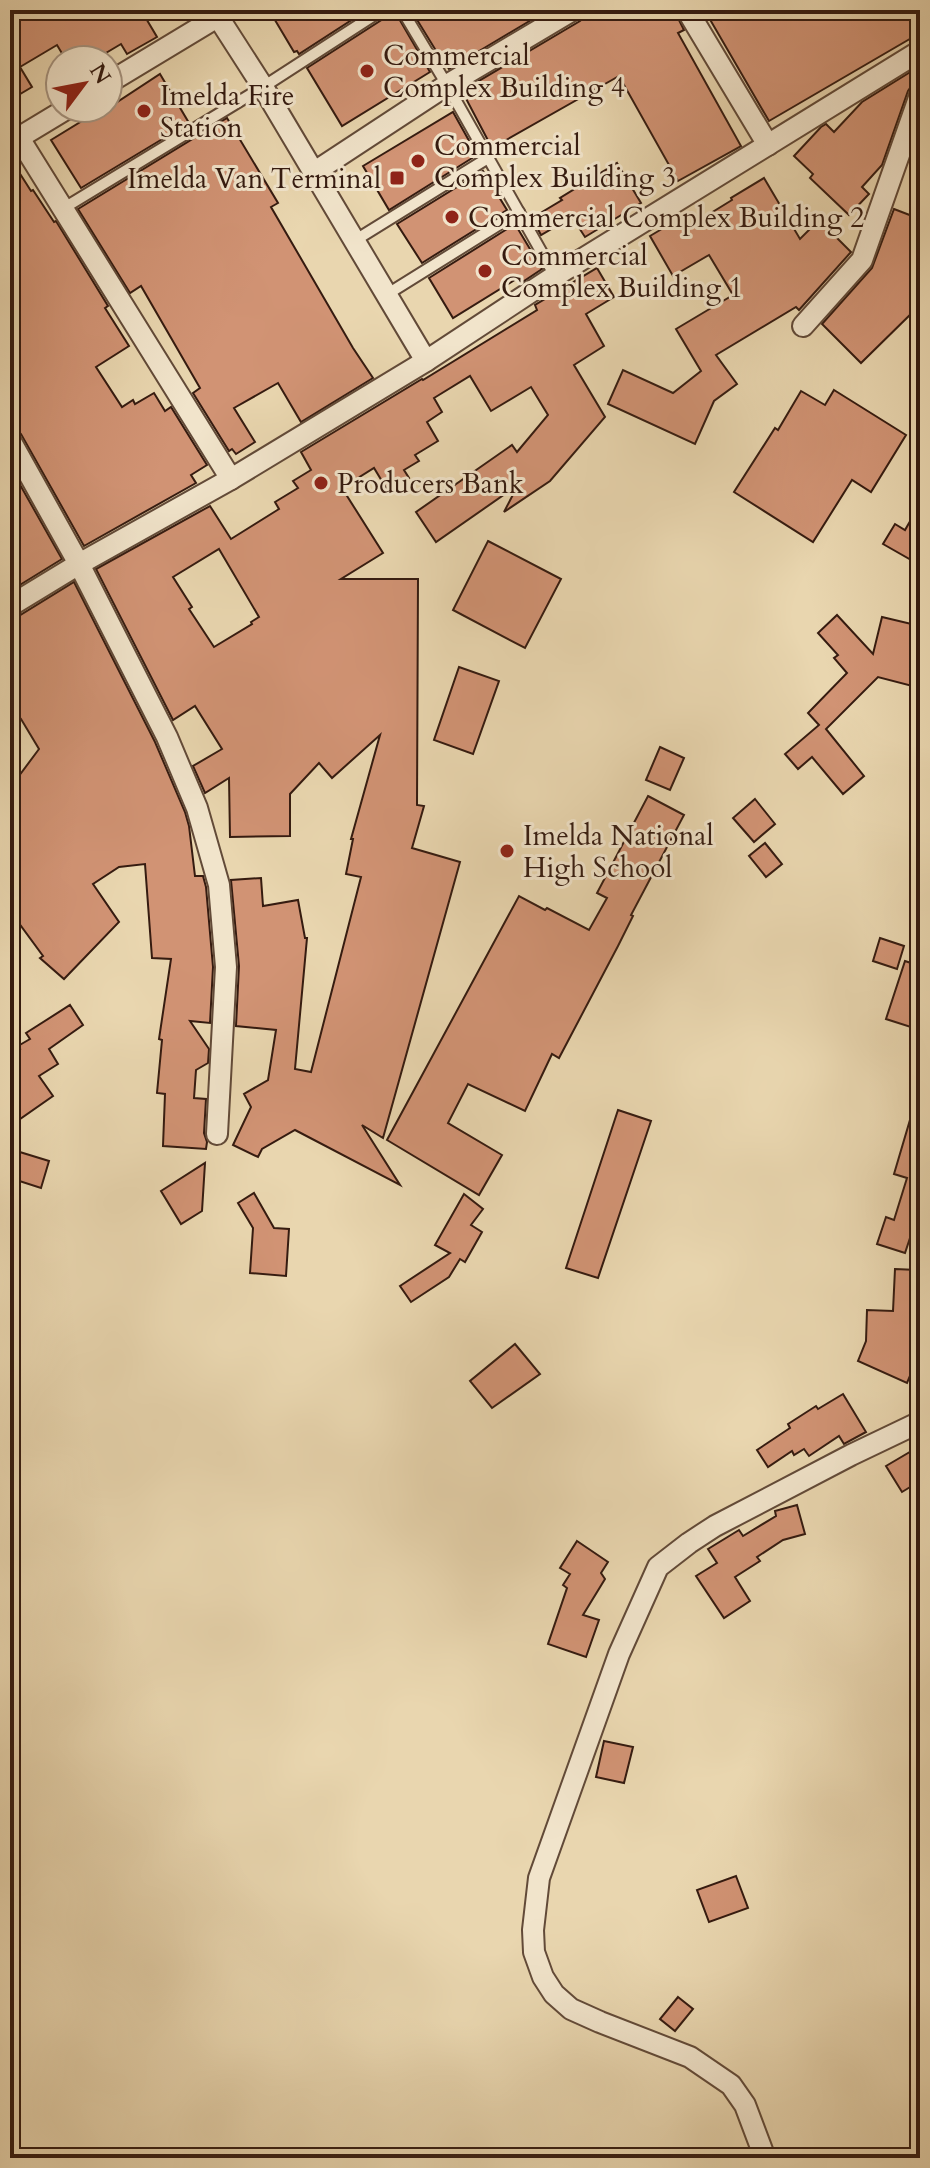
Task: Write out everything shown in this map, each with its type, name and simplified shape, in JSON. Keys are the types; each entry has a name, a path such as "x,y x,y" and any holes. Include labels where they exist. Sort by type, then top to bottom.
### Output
{"street":[{"path":"313,173 447,85 573,10"},
{"path":"687,10 768,145"},
{"path":"124,73 223,13 313,173 426,361"},
{"path":"10,606 231,479 426,361 555,276 920,51"},
{"path":"803,326 862,260 920,95"},
{"path":"44,122 14,140 64,208 231,479"},
{"path":"10,440 79,564 167,737 197,808 219,885 226,967 217,1134"},
{"path":"765,2158 745,2105 731,2085 690,2057 571,2009 554,1994 543,1977 534,1952 533,1930 539,1878 619,1654 658,1567 715,1526 920,1422"}],"lane":[{"path":"64,208 263,87 382,10"},
{"path":"402,10 555,276"},
{"path":"354,241 488,158"},
{"path":"386,295 519,212"}],"building":[{"path":"10,10 141,10 157,37 127,54 124,44 44,44 44,53 20,67 32,87 10,100"},
{"path":"269,10 367,10 299,54 294,52"},
{"name":"Commercial Complex Building 4","path":"390,10 394,10 430,72 342,126 307,68 386,17"},
{"path":"411,10 548,10 449,69"},
{"path":"586,10 674,10 684,30 678,33 741,146 678,181 619,76 492,148 462,91 580,21"},
{"path":"702,10 920,10 920,33 769,121"},
{"path":"920,66 920,82 908,91 882,165 862,187 869,194 849,215 810,178 813,174 794,156 821,127 826,124 834,132 862,102"},
{"path":"160,74 189,123 81,188 51,140 77,124 124,124 124,98"},
{"name":"Commercial Complex Building 3","path":"453,112 477,155 389,210 363,166"},
{"path":"227,118 278,203 271,207 373,378 301,422 278,383 234,408 255,442 236,454 232,449 229,451 193,393 200,388 141,286 130,293 78,209"},
{"path":"10,158 31,191 56,221 129,346 96,367 122,407 133,400 135,404 154,393 165,411 171,407 207,465 191,475 196,483 84,546 21,434 10,427"},
{"path":"617,163 641,203 585,237 572,217 541,235 532,218"},
{"name":"Commercial Complex Building 2","path":"483,171 507,210 422,263 397,224"},
{"path":"764,178 800,239 819,220 851,252 799,310 796,307 716,355 737,384 714,401 695,444 608,404 623,370 673,393 701,371 676,329 733,295 709,255 673,276 650,236 682,217 688,227"},
{"path":"894,209 920,219 920,305 861,363 822,324 872,268"},
{"name":"Commercial Complex Building 1","path":"515,224 542,269 521,283 518,278 453,318 429,278"},
{"path":"597,268 614,297 586,314 604,346 574,365 605,417 550,481 504,512 518,485 436,542 416,512 512,445 517,452 548,415 531,387 491,411 470,376 434,398 442,412 427,422 438,441 415,455 419,461 404,470 409,478 388,491 374,468 342,488 383,553 341,579 418,579 417,805 424,806 412,848 460,862 383,1138 362,1125 400,1185 295,1130 262,1149 258,1157 233,1145 251,1107 244,1094 268,1080 276,1030 236,1026 239,966 231,880 261,878 263,906 298,900 307,938 295,1069 311,1072 361,877 346,874 351,839 380,735 332,778 319,763 290,794 290,836 230,837 229,778 205,793 193,766 222,749 195,706 173,720 96,569 210,506 231,539 279,509 275,502 298,488 293,481 311,470 301,452 537,310 535,305","holes":["219,549 259,617 214,647 173,577"]},
{"path":"834,390 906,435 871,492 852,480 813,542 734,492 801,391 825,405"},
{"path":"10,467 62,559 10,591"},
{"path":"920,504 920,565 883,544 895,524 905,530"},
{"path":"488,541 561,579 525,648 453,610"},
{"path":"74,582 155,742 185,812 195,876 203,876 206,887 213,967 210,1023 190,1021 209,1049 208,1063 196,1070 194,1098 206,1099 206,1149 163,1146 165,1094 157,1093 162,1040 159,1039 171,959 152,958 145,864 119,867 93,884 119,922 64,979 40,958 43,956 18,922 10,928 10,788 39,749 21,719 17,721 10,709 10,619"},
{"path":"837,615 873,654 882,617 920,626 920,688 878,677 826,729 864,776 843,794 812,757 798,769 785,754 819,725 808,713 847,673 834,658 838,655 818,633"},
{"path":"459,667 499,681 473,754 434,740"},
{"path":"660,747 684,758 670,790 646,780"},
{"path":"648,796 684,815 559,1058 552,1054 525,1111 468,1084 448,1123 502,1155 479,1195 387,1140 519,896 589,930 607,898 597,893"},
{"path":"755,799 775,824 754,842 733,818"},
{"path":"765,843 782,864 766,877 749,856"},
{"path":"880,938 904,946 897,969 873,961"},
{"path":"905,961 920,966 920,1030 886,1019"},
{"path":"70,1005 83,1025 49,1049 58,1064 39,1076 53,1096 10,1126 10,1055 30,1039 26,1033"},
{"path":"915,1103 920,1104 920,1222 916,1220 905,1253 877,1244 886,1217 894,1220 907,1178 894,1174"},
{"path":"618,1110 651,1121 598,1278 566,1268"},
{"path":"10,1149 49,1161 41,1188 10,1178"},
{"path":"205,1163 202,1211 181,1224 161,1191"},
{"path":"254,1193 274,1228 289,1229 286,1276 250,1273 253,1228 238,1203"},
{"path":"464,1194 483,1209 471,1225 482,1232 465,1262 460,1259 449,1277 411,1302 400,1286 450,1253 435,1245"},
{"path":"895,1269 917,1270 915,1319 920,1319 918,1357 907,1383 858,1361 866,1341 867,1310 893,1311"},
{"path":"515,1344 540,1374 492,1408 470,1381"},
{"path":"843,1394 866,1432 844,1444 839,1436 809,1456 804,1449 794,1455 792,1451 768,1467 757,1450 790,1428 788,1424"},
{"path":"920,1446 920,1481 902,1492 886,1466"},
{"path":"797,1505 805,1534 783,1540 757,1557 760,1561 735,1577 750,1601 724,1618 696,1576 717,1563 708,1549 739,1530 743,1536 776,1516 775,1511"},
{"path":"577,1541 608,1562 601,1573 605,1579 583,1615 599,1620 586,1657 548,1644 567,1588 563,1585 570,1574 560,1568"},
{"path":"604,1741 633,1747 624,1783 596,1777"},
{"path":"736,1876 748,1908 709,1922 697,1890"},
{"path":"678,1997 693,2009 675,2031 660,2019"}],"place":[{"name":"Commercial Complex Building 4","path":"367,71"},
{"name":"Imelda Fire Station","path":"144,111"},
{"name":"Commercial Complex Building 3","path":"418,161"},
{"name":"Imelda Van Terminal","path":"397,178"},
{"name":"Commercial Complex Building 2","path":"452,217"},
{"name":"Commercial Complex Building 1","path":"485,271"},
{"name":"Producers Bank","path":"321,483"},
{"name":"Imelda National High School","path":"507,851"}]}
